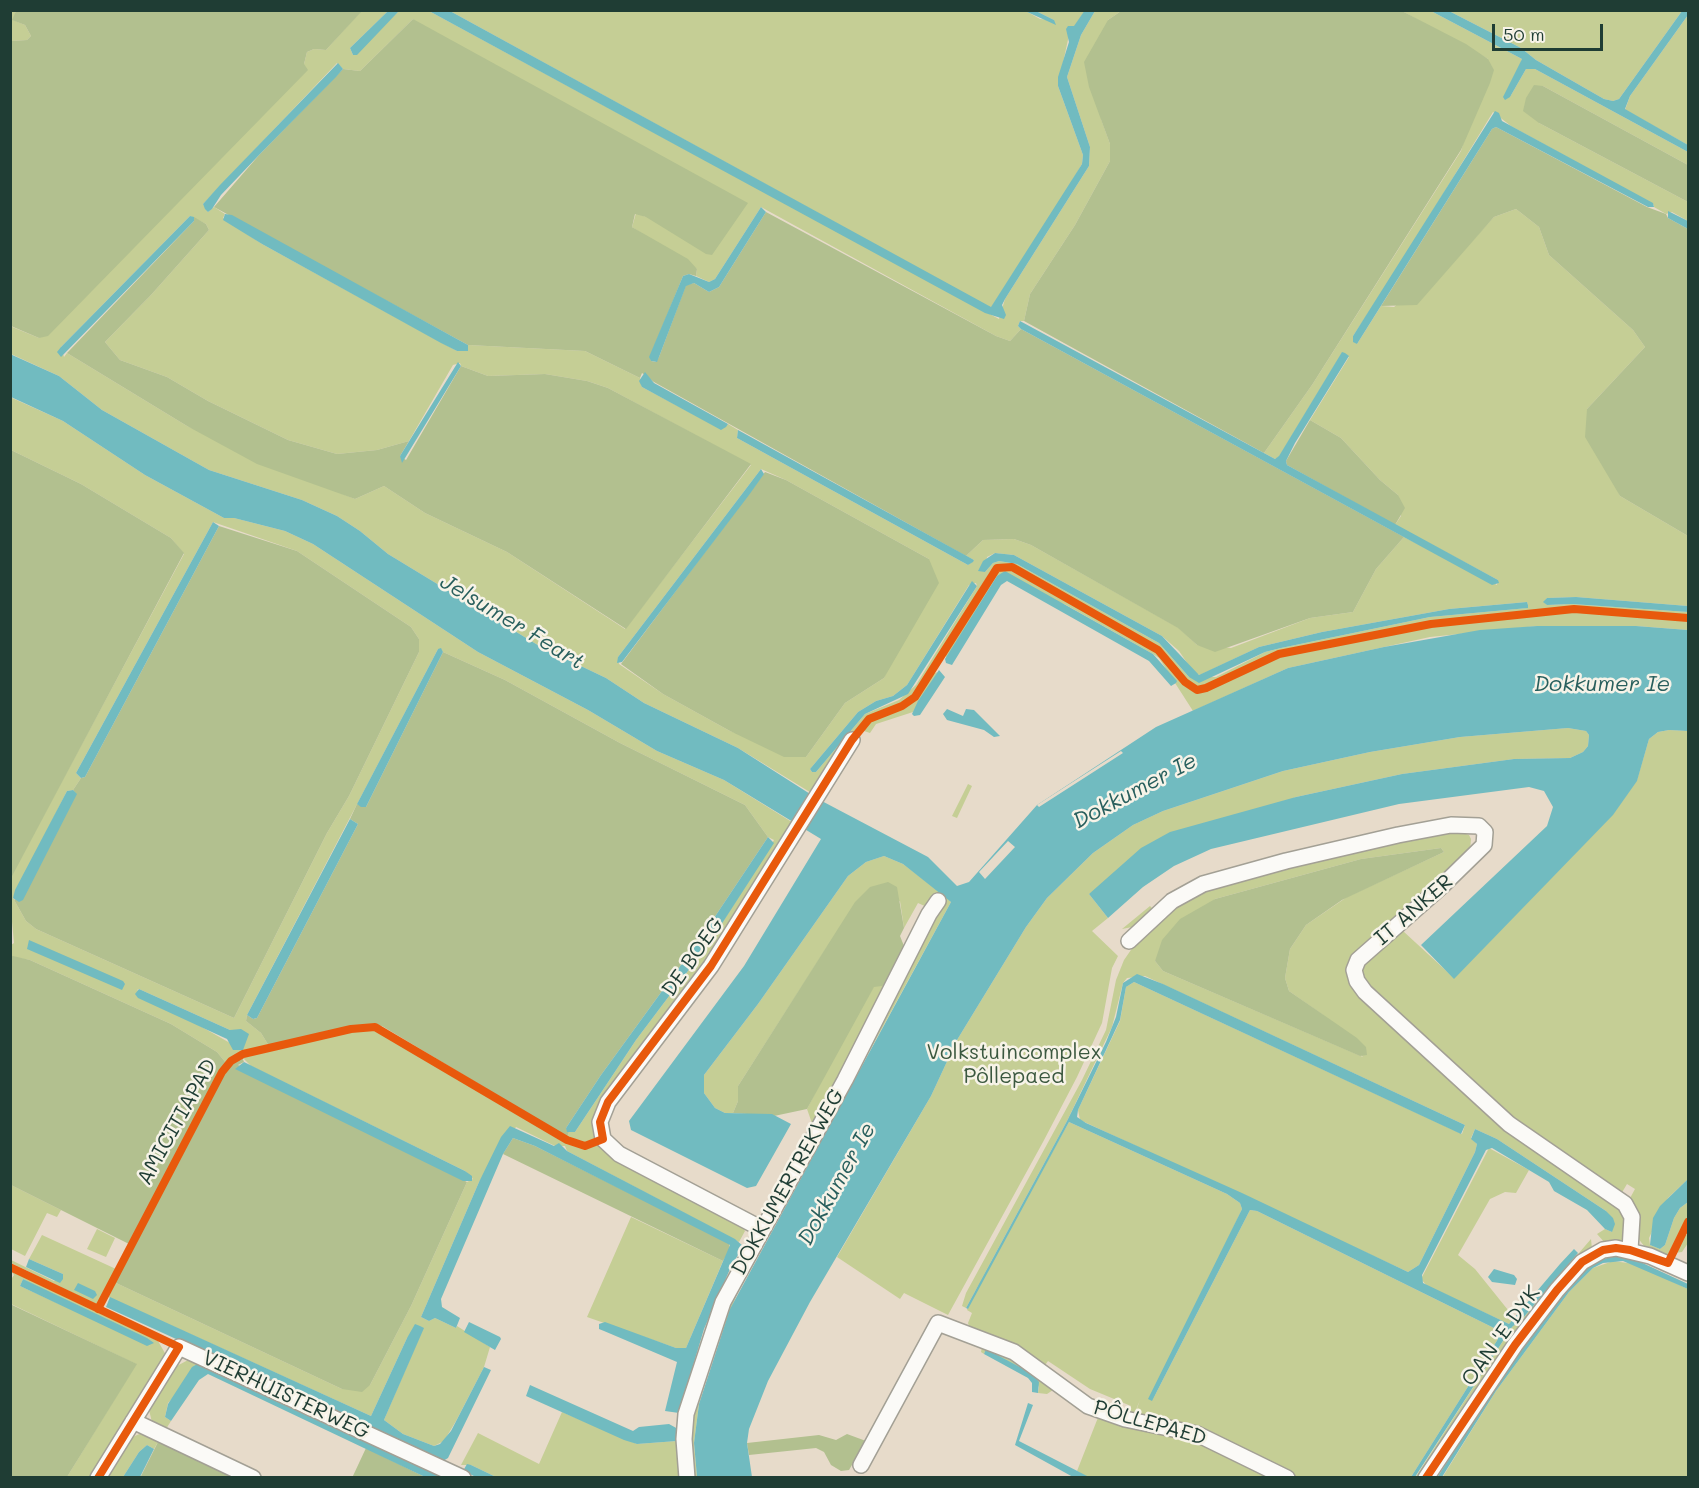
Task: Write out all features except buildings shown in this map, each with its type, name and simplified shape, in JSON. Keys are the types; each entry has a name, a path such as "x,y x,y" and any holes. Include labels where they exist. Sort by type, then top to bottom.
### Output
{"street":[{"name":"DE BOEG","path":"762,1228 619,1154 603,1139 600,1122 608,1102 711,966 852,740"},
{"name":"IT ANKER","path":"1129,941 1172,901 1203,884 1286,861 1398,836 1451,825 1479,826 1485,832 1484,845 1442,886 1358,960 1354,970 1357,981 1365,992 1509,1125 1625,1204 1632,1217 1630,1250"},
{"name":"DOKKUMERTREKWEG","path":"687,1478 684,1423 696,1378 723,1302 845,1080 929,914 938,902"},
{"name":"OAN 'E DYK","path":"1426,1478 1515,1345 1572,1273 1582,1262 1603,1250 1630,1250"},
{"path":"1630,1250 1689,1273"},
{"name":"PÔLLEPAED","path":"861,1465 938,1323 1014,1352 1088,1406 1125,1419 1197,1434 1287,1478"},
{"name":"VIERHUISTERWEG","path":"133,1421 179,1347 463,1478"},
{"path":"98,1478 133,1421 254,1478"}],"green space":[{"path":"16,10 362,11 326,50 314,49 307,52 304,64 308,70 48,336 39,338 11,326 11,41 27,40 31,36 25,25 12,20"},
{"path":"362,10 388,11 350,48 353,55 399,11 429,11 999,319 1005,299 1089,166 1090,147 1067,77 1081,35 1095,11 1121,11 1108,20 1101,119 1110,144 1110,161 1075,225 1030,294 1024,321 1020,321 1018,326 1021,329 1010,341 996,336 761,207 715,279 709,282 696,276 697,269 632,227 636,213 646,217 413,19 360,71 343,69 337,63 203,204 208,212 214,207 225,214 223,218 262,244 457,351 467,350 468,345 585,351 640,378 642,387 721,429 728,424 738,430 737,438 968,565 974,560 966,556 983,540 1014,539 1031,545 1179,628 1197,645 1231,648 1310,618 1353,612 1376,569 1404,537 1497,585 1498,580 1395,525 1401,516 1398,495 1380,480 1341,438 1310,420 1349,357 1342,353 1279,457 1275,459 1264,453 1312,385 1461,151 1488,59 1402,11 1431,11 1522,59 1510,97 1526,69 1535,69 1688,152 1688,165 1543,86 1539,123 1688,202 1688,221 1672,212 1666,214 1654,205 1511,126 1493,112 1398,268 1353,336 1357,344 1381,306 1394,307 1468,245 1494,217 1516,209 1539,227 1549,255 1633,330 1645,347 1587,409 1620,496 1688,536 1688,606 1576,597 1547,598 1544,602 1547,605 1572,604 1688,612 1688,617 1576,608 1428,623 1284,651 1256,661 1201,688 1188,683 1168,657 1156,646 1011,565 1000,564 990,572 916,692 905,702 871,715 862,722 844,744 813,794 738,748 644,703 606,678 541,647 388,554 337,516 302,500 209,470 102,410 59,376 11,354 10,326 39,338 304,64 307,52 314,49 326,50","holes":["190,216 206,224 209,230 105,342 120,360 167,377 208,401 288,440 337,454 377,450 409,441 453,365 460,363 461,366 488,376 545,374 587,381 608,388 751,465 625,629 507,552 425,513 384,486 355,499 313,482 187,426 67,353 64,357 61,347","761,469 786,480 929,559 884,678 845,703 806,757 730,731 663,694 619,664 618,657","995,553 1014,555 1162,636 1179,651 1194,673 1200,675 1259,647 1322,632 1449,609 1527,602 1528,605 1527,608 1430,617 1281,648 1265,652 1216,677 1189,677 1159,643 1017,564 999,561 993,563 985,572 987,557","976,583 977,586 916,685 899,700 865,714 816,772 812,772 810,769 858,712 876,701 893,696 907,685 969,585"]},
{"path":"1024,10 1040,19 1054,20 1036,11 1085,11 1069,35 1058,86 1083,155 1082,164 1065,193 991,308 450,11"},
{"path":"10,11 16,11 13,20 25,25 31,36 27,40 11,41"},
{"path":"1121,11 1402,11 1466,44 1488,59 1494,70 1461,150 1312,385 1264,453 1024,321 1030,294 1075,225 1110,161 1110,144 1089,87 1084,62 1108,20"},
{"path":"1449,11 1682,11 1619,99 1613,101 1604,99 1536,60 1521,48"},
{"path":"1688,15 1688,145 1625,110 1630,96"},
{"path":"413,19 748,203 712,255 706,254 646,217 635,214 632,227 688,259 697,269 696,276 689,274 683,276 650,357 651,361 656,362 659,357 686,285 694,283 709,292 719,287 766,212 996,336 1010,341 1021,329 1404,537 1376,569 1353,612 1310,618 1215,652 1197,645 1178,628 1031,545 1014,539 983,540 966,556 654,382 642,373 640,378 585,351 468,345 214,207 260,154 343,69 360,71"},
{"path":"1534,85 1543,86 1688,165 1688,202 1539,123 1523,111 1526,98"},
{"path":"1496,127 1647,207 1666,214 1668,218 1688,229 1688,536 1620,496 1585,437 1587,409 1645,347 1633,330 1549,255 1539,227 1516,209 1494,217 1417,305 1381,306 1492,129"},
{"path":"194,217 206,224 209,230 105,342 120,360 167,377 208,401 288,440 337,454 377,450 409,441 400,456 406,460 461,366 488,376 545,374 587,381 608,388 751,464 626,629 507,552 425,513 384,486 355,499 257,464 187,426 67,353 194,221"},
{"path":"10,397 63,421 145,475 224,518 234,518 285,531 313,544 478,652 588,710 657,751 724,780 795,824 706,963 645,1043 597,1139 583,1143 567,1137 569,1132 575,1132 636,1040 712,939 774,840 768,837 745,805 620,743 505,680 438,649 247,1015 246,1021 261,1033 269,1046 241,1053 226,1063 217,1052 171,1024 30,960 11,957 11,945 14,943 11,876 184,554 171,538 81,484 11,450","holes":["213,522 297,551 411,627 419,639 419,652 349,796 327,833 234,1018 36,929 26,921 13,898 67,791 73,790 81,778 76,773","137,990 230,1030 238,1031 230,1043"]},
{"path":"1310,420 1341,438 1380,480 1398,495 1405,508 1395,525 1287,465 1286,461"},
{"path":"11,450 81,484 171,538 184,553 11,878"},
{"path":"765,472 786,480 929,559 939,583 884,678 845,703 806,757 784,757 730,731 663,694 621,664"},
{"path":"219,526 297,551 411,627 419,639 419,652 349,796 327,833 234,1018 36,929 26,921 13,898 15,900 76,794 73,790 81,778 85,777"},
{"path":"1004,567 1151,647 1165,659 1183,683 1199,692 1261,662 1282,656 1436,625 1558,612 1591,612 1688,620 1688,630 1636,626 1537,626 1430,637 1288,668 1193,711 1159,658 1066,605 997,576 947,657 943,655 993,575"},
{"path":"443,652 505,680 620,743 745,805 768,837 702,936 601,1075 566,1128 569,1132 567,1137 382,1026 369,1024 345,1028 269,1046 261,1033 246,1021 247,1015 253,1019 257,1018 358,824 350,819 357,804 366,807"},
{"path":"938,672 913,712 876,724 870,733 861,730 874,717 910,704 932,674"},
{"name":"Volkstuincomplex Pôllepaed","path":"1568,728 1586,731 1589,735 1588,746 1583,752 1570,758 1514,759 1402,774 1296,797 1089,894 1108,918 1092,931 1118,956 1112,968 1102,1023 1043,1142 948,1315 904,1293 900,1299 837,1257 931,1096 957,1040 1026,927 1047,898 1093,853 1133,825 1163,811 1283,771 1370,752 1460,737"},
{"path":"1688,731 1688,1179 1668,1198 1649,1238 1650,1245 1660,1249 1665,1245 1674,1218 1680,1208 1688,1202 1688,1219 1668,1255 1662,1256 1647,1250 1638,1238 1629,1200 1635,1189 1627,1184 1621,1194 1513,1120 1370,990 1360,972 1363,963 1403,931 1454,978 1613,814 1637,780 1649,739 1658,732"},
{"path":"968,784 972,786 957,818 952,816"},
{"path":"1457,831 1469,835 1470,850 1357,954 1352,984 1620,1208 1625,1220 1625,1236 1620,1242 1605,1243 1597,1234 1605,1229 1612,1232 1606,1211 1497,1139 1475,1129 1471,1138 1477,1144 1475,1152 1419,1265 1408,1272 1080,1120 1078,1110 1120,1021 1126,987 1134,982 1462,1134 1465,1125 1145,976 1127,978 1123,983 1112,1027 1067,1121 966,1308 962,1306 966,1293 1082,1080 1106,1030 1116,980 1124,960 1133,947 1176,905 1203,889 1355,850","holes":["1441,848 1444,852 1347,897 1306,925 1290,949 1285,978 1289,991 1323,1015 1363,1057 1163,971 1155,961 1215,899 1361,859"]},
{"path":"1441,848 1444,852 1342,900 1306,925 1290,949 1285,978 1289,991 1357,1038 1366,1047 1367,1055 1360,1056 1163,971 1155,961 1162,940 1180,919 1215,899 1361,859"},
{"path":"884,856 903,864 940,892 929,908 918,903 904,928 900,901 827,947 738,1086 738,1101 733,1113 725,1113 715,1108 704,1093 704,1075 758,1004 848,876 866,862"},
{"path":"888,882 897,887 904,928 900,936 906,951 889,985 874,987 807,1109 774,1116 733,1113 738,1101 738,1086 855,902 870,887"},
{"path":"946,897 951,902 737,1294 711,1363 699,1404 694,1443 697,1477 690,1478 688,1429 718,1323"},
{"path":"1150,906 1153,909 1132,927 1122,929"},
{"path":"10,957 30,960 171,1024 217,1052 226,1063 129,1244 11,1185"},
{"path":"889,985 814,1129 807,1109 845,1035 874,986"},
{"path":"370,1028 392,1037 567,1142 578,1146 600,1145 741,1224 745,1231 739,1242 567,1151 565,1146 555,1146 516,1127 479,1182 421,1317 429,1321 435,1318 456,1328 457,1326 490,1347 484,1367 456,1421 444,1441 434,1446 403,1434 384,1420 423,1328 407,1338 371,1416 106,1296 114,1282 342,1389 370,1385 411,1306 467,1182 473,1179 465,1171 251,1066 242,1057"},
{"path":"242,1057 244,1062 238,1065 467,1182 411,1306 370,1385 362,1392 342,1389 114,1282 223,1073 234,1060"},
{"path":"1069,1122 1227,1194 1240,1203 1242,1209 1152,1401 1250,1210 1257,1211 1496,1329 1498,1339 1411,1477 1294,1478 1134,1417 1140,1400 1133,1417 1129,1416 1131,1406 1090,1389 1048,1361 1043,1368 970,1329 968,1323 972,1313 967,1310 979,1284"},
{"path":"513,1138 535,1146 729,1243 730,1249 723,1261 503,1154"},
{"path":"1489,1148 1529,1170 1516,1193 1505,1192 1490,1199 1458,1255 1475,1269 1508,1310 1512,1321 1509,1324 1427,1286 1421,1279"},
{"path":"11,1185 61,1210 57,1217 47,1213 25,1256 11,1249"},
{"path":"631,1217 723,1261 686,1348 676,1348 587,1317"},
{"path":"1688,1226 1686,1235 1688,1235 1688,1243 1682,1252 1674,1253"},
{"path":"97,1229 115,1238 106,1257 87,1249"},
{"path":"42,1235 116,1269 98,1305 11,1263 11,1260 54,1281 63,1274 29,1259"},
{"path":"1591,1239 1592,1249 1422,1477 1415,1478 1512,1327 1523,1318"},
{"path":"1613,1261 1635,1264 1688,1289 1688,1477 1442,1478 1496,1391 1569,1292 1593,1268"},
{"path":"11,1271 158,1341 166,1355 91,1477 67,1477 136,1364 11,1304 10,1281 14,1275","holes":["23,1279 151,1346 20,1286"]},
{"path":"10,1304 137,1364 67,1477 11,1477"},
{"path":"983,1342 994,1346 1054,1388 1053,1390 1047,1394 1038,1393 1039,1387 1033,1374 986,1350 984,1354 981,1352"},
{"path":"190,1359 207,1364 168,1403 165,1417 171,1421 166,1429 152,1422 149,1410 173,1368"},
{"path":"562,1412 637,1444 677,1441 679,1477 496,1477 471,1465 461,1465 478,1433 539,1464"},
{"path":"1099,1415 1178,1432 1278,1477 1089,1478 1077,1471"},
{"path":"142,1433 159,1440 154,1449 147,1445 139,1452 123,1477 106,1478 130,1438"},
{"path":"847,1434 866,1441 849,1470 841,1471 831,1465 824,1452 816,1448 749,1455 747,1443 819,1435 836,1440"},
{"path":"159,1440 238,1478 140,1478"},
{"path":"366,1448 425,1477 352,1478"}],"water":[{"path":"1085,10 1095,11 1081,35 1067,77 1090,147 1089,166 1005,299 1002,305 1006,315 1004,319 985,313 429,11 450,11 991,307 1082,164 1083,155 1058,86 1058,77 1069,42 1066,29 1068,26 1074,26"},
{"path":"388,11 399,11 357,55 353,55 350,48"},
{"path":"1025,11 1036,11 1054,20 1056,25"},
{"path":"1431,11 1449,11 1521,48 1536,60 1604,99 1613,101 1619,99 1682,11 1688,11 1688,15 1630,96 1625,109 1688,145 1688,152 1535,69 1526,69 1510,97 1505,100 1503,97 1522,59"},
{"path":"338,63 343,69 221,195 208,212 203,204"},
{"path":"1495,111 1499,113 1502,121 1653,203 1654,207 1648,207 1496,127 1492,129 1357,344 1353,342 1353,336"},
{"path":"761,207 766,212 719,287 709,292 694,283 686,286 657,362 651,361 649,357 683,276 689,274 709,282 715,279"},
{"path":"1668,211 1688,221 1688,229 1668,218"},
{"path":"225,214 232,215 468,345 468,351 457,351 441,343 262,244 223,220"},
{"path":"190,216 194,217 194,221 61,357 57,352 61,347"},
{"path":"1020,321 1275,459 1342,352 1345,353 1349,356 1295,443 1286,461 1287,465 1498,580 1499,583 1492,585 1021,329 1018,326"},
{"name":"Dokkumer Ie","path":"10,354 59,376 102,410 209,470 302,500 337,516 388,554 541,647 606,678 644,703 738,748 818,799 928,857 957,886 969,882 1037,805 1156,727 1288,668 1384,647 1480,630 1537,626 1636,626 1688,630 1688,731 1658,732 1649,739 1637,781 1613,815 1454,979 1421,945 1547,826 1553,807 1544,791 1529,787 1399,804 1211,849 1174,866 1143,887 1108,918 1089,894 1141,848 1170,832 1296,797 1402,774 1514,759 1570,758 1583,752 1588,746 1589,735 1586,731 1568,728 1460,737 1370,752 1283,771 1163,811 1133,825 1093,853 1047,898 1026,927 957,1040 931,1096 810,1302 768,1381 749,1429 747,1443 752,1477 697,1477 694,1443 699,1404 730,1309 951,902 903,864 884,856 866,862 848,876 758,1004 704,1075 704,1093 715,1108 725,1113 772,1114 791,1124 756,1186 747,1188 631,1130 629,1121 744,966 821,839 724,780 657,751 588,710 478,652 313,544 285,531 234,518 224,518 145,475 63,421 11,397"},
{"path":"458,362 461,366 402,463 400,456"},
{"path":"645,372 654,383 728,424 721,430 642,387 639,381"},
{"path":"738,430 974,560 973,562 968,565 737,438"},
{"path":"761,469 764,474 749,495 622,662 617,663 618,657"},
{"path":"213,522 219,526 85,777 81,778 76,773"},
{"path":"995,553 1014,555 1162,636 1199,675 1259,647 1322,632 1449,609 1527,602 1528,608 1430,617 1281,648 1265,652 1199,683 1189,677 1159,643 1017,564 999,561 993,563 985,572 978,571 983,561"},
{"path":"1005,571 1153,654 1177,681 1176,683 1171,686 1149,661 1007,581 1001,585 952,665 946,663 945,659 997,576"},
{"path":"972,581 977,586 908,694 865,714 816,772 812,772 810,769 858,712 876,701 893,696 907,685"},
{"path":"1576,597 1688,606 1688,612 1572,604 1547,605 1543,602 1547,598"},
{"path":"441,648 443,652 366,807 361,807 357,804 438,649"},
{"path":"939,670 945,677 920,715 914,716 912,714 918,701"},
{"path":"947,709 963,716 966,709 974,710 1000,736 994,737 984,730 947,720 943,714"},
{"path":"73,790 77,794 23,900 19,902 13,898 15,890 67,791"},
{"path":"350,819 358,824 257,1018 253,1019 247,1015"},
{"path":"768,837 774,843 712,939 636,1040 575,1132 567,1132 566,1128 601,1075 702,936"},
{"path":"29,940 123,981 125,984 122,990 27,949"},
{"path":"1137,974 1465,1125 1461,1134 1134,982 1126,987 1120,1020 1078,1110 1077,1117 1086,1123 1242,1193 1408,1272 1419,1265 1475,1152 1477,1144 1471,1139 1475,1129 1497,1139 1606,1211 1613,1218 1615,1224 1612,1232 1605,1229 1587,1210 1554,1191 1549,1182 1492,1148 1486,1150 1422,1275 1423,1283 1509,1324 1574,1249 1578,1253 1523,1318 1512,1327 1415,1477 1411,1477 1498,1339 1496,1329 1257,1211 1250,1210 1152,1401 1148,1399 1242,1209 1240,1203 1227,1194 1069,1122 968,1309 966,1308 1067,1121 1106,1042 1116,1017 1123,983"},
{"path":"139,989 230,1030 241,1029 249,1034 243,1050 233,1050 227,1039 138,998 135,994"},
{"path":"244,1062 465,1171 472,1176 472,1181 463,1181 235,1069"},
{"path":"510,1126 554,1146 559,1143 567,1151 735,1239 743,1246 730,1269 704,1329 679,1413 665,1411 677,1362 599,1329 599,1324 605,1322 676,1348 686,1348 730,1245 535,1146 513,1138 503,1154 441,1299 442,1307 460,1318 456,1328 435,1318 429,1321 421,1317 479,1182 501,1137"},
{"path":"1688,1179 1688,1202 1680,1208 1674,1218 1665,1245 1660,1249 1650,1245 1653,1218 1660,1206"},
{"path":"1612,1256 1636,1260 1688,1284 1688,1289 1623,1261 1603,1263 1593,1268 1569,1292 1496,1391 1442,1477 1437,1478 1493,1389 1566,1290 1590,1265"},
{"path":"29,1259 63,1274 63,1279 60,1283 26,1267"},
{"path":"1494,1269 1514,1275 1517,1279 1515,1285 1492,1282 1488,1277"},
{"path":"23,1279 154,1343 147,1346 20,1286"},
{"path":"78,1283 95,1291 97,1295 93,1299 74,1290"},
{"path":"110,1297 371,1416 407,1338 415,1324 420,1326 424,1328 384,1420 403,1434 434,1446 440,1444 451,1431 484,1367 491,1370 448,1458 443,1461 106,1307"},
{"path":"469,1322 500,1337 495,1350 464,1332"},
{"path":"986,1349 1033,1374 1039,1382 1038,1393 1032,1392 1032,1383 1028,1378 984,1354"},
{"path":"201,1362 450,1477 425,1477 208,1374 199,1380 171,1421 165,1417 168,1404 192,1367"},
{"path":"530,1385 633,1431 639,1427 669,1424 678,1429 677,1441 637,1444 624,1440 526,1396"},
{"path":"1028,1403 1033,1405 1019,1441 1089,1477 1073,1477 1015,1445"},
{"path":"147,1445 154,1449 140,1477 123,1477 139,1452"},
{"path":"467,1464 496,1477 476,1477 463,1471"}],"pier":[{"path":"1121,751 1123,753 1039,807 1037,805"},
{"path":"1008,841 1015,847 985,879 979,872"}],"cycle path":[{"name":"AMICITIAPAD","path":"98,1309 222,1072 231,1061 243,1054 351,1029 375,1027 567,1140 585,1146 603,1139 600,1122 608,1102 711,966 852,740 869,719 902,706 915,697 997,568 1012,567 1158,650 1185,682 1197,690 1279,654 1431,624 1574,609 1688,618"},
{"path":"1426,1478 1515,1345 1557,1290 1582,1262 1603,1250 1616,1248 1630,1250 1668,1263 1688,1222"},
{"path":"10,1267 179,1347 98,1478"}],"water label":[{"name":"Jelsumer Feart","path":"512,622"}]}
